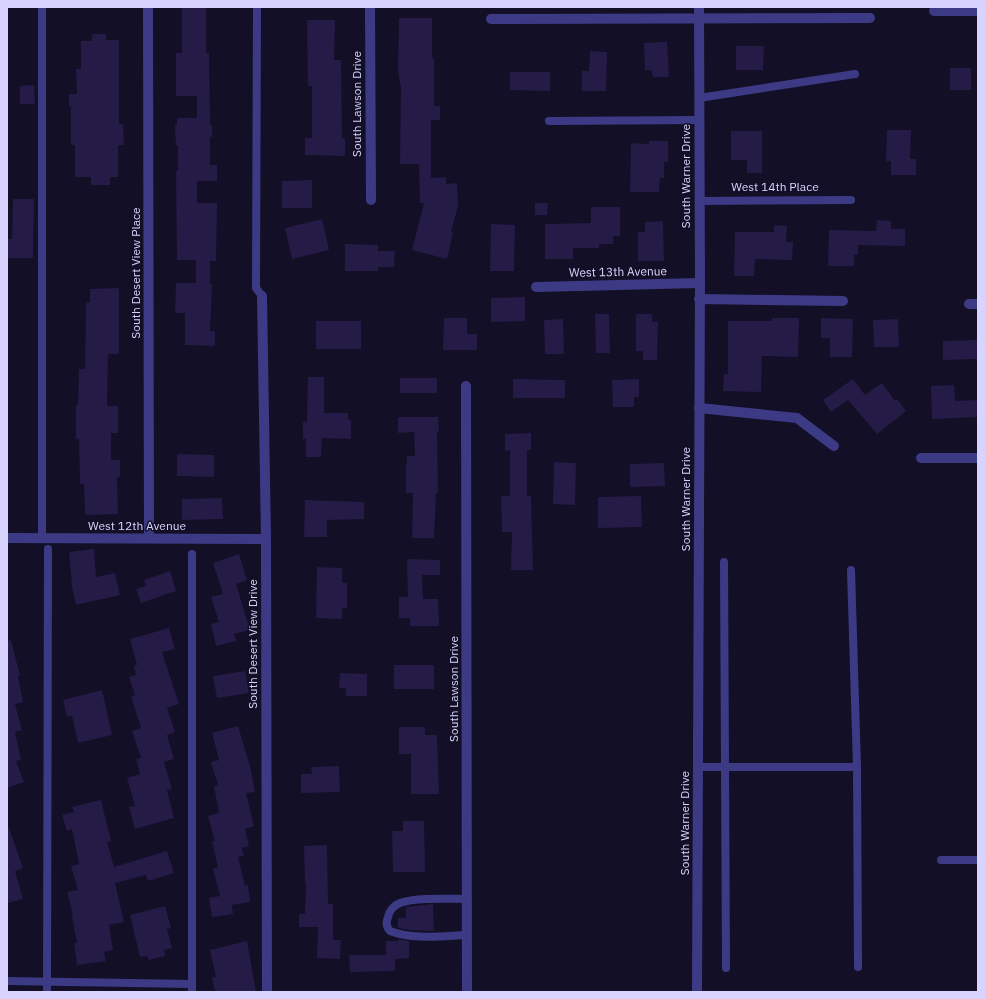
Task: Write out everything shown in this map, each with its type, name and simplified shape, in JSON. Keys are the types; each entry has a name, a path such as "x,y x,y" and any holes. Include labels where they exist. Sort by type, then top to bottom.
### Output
{"street":[{"name":"South Desert View Place","path":"148,7 149,538"},
{"name":"South Lawson Drive","path":"370,7 371,200"},
{"name":"South Warner Drive","path":"697,992 700,283 699,7"},
{"path":"934,11 978,10"},
{"path":"491,19 699,20 870,18"},
{"name":"West 13th Avenue","path":"536,287 700,283"},
{"name":"South Desert View Drive","path":"262,296 266,539 267,992"},
{"path":"699,299 842,301"},
{"name":"South Lawson Drive","path":"466,386 467,992"},
{"path":"699,408 797,418 834,446"},
{"path":"921,458 978,458"},
{"name":"West 12th Avenue","path":"7,538 266,539"}],"lane":[{"path":"42,7 42,538"},
{"path":"256,7 256,288 262,296"},
{"path":"699,98 855,74"},
{"path":"549,121 699,120"},
{"name":"West 14th Place","path":"699,201 851,200"},
{"path":"47,992 48,549"},
{"path":"7,981 47,981 192,988 192,554"},
{"path":"724,562 726,968"},
{"path":"852,570 857,767 858,967"},
{"path":"698,767 857,767"},
{"path":"941,860 978,860"},
{"path":"467,899 412,900 399,903 389,913 387,924 390,931 399,935 467,935"}],"building":[{"path":"182,7 206,7 206,53 209,53 210,125 212,125 212,137 210,137 210,165 217,165 217,181 197,181 197,203 217,203 216,261 210,261 210,284 212,284 210,331 215,331 215,346 185,345 185,313 175,313 176,283 196,283 196,260 177,260 176,171 178,171 178,145 176,145 175,125 177,125 177,118 197,118 197,96 176,96 176,53 182,53"},
{"path":"399,18 432,18 434,106 440,106 440,120 431,120 431,178 446,177 446,184 457,183 458,206 451,232 453,233 447,259 412,250 424,203 420,203 419,164 400,164 401,85 398,68"},
{"path":"307,20 335,20 334,60 341,60 342,138 345,139 345,156 305,155 305,138 312,138 312,86 308,86"},
{"path":"92,34 106,34 106,40 119,40 119,124 123,124 124,145 118,145 118,177 110,177 110,185 91,185 91,177 75,177 75,145 71,145 71,106 69,106 69,94 77,94 76,69 81,69 81,41 92,41"},
{"path":"667,42 669,77 653,77 651,70 645,70 644,43"},
{"path":"736,46 764,46 763,70 736,70"},
{"path":"590,51 607,52 606,91 582,91 582,71 589,71"},
{"path":"950,68 971,68 971,90 950,90"},
{"path":"510,72 550,72 550,91 510,90"},
{"path":"34,85 35,104 20,104 20,86"},
{"path":"887,130 911,130 910,159 916,159 916,175 891,175 891,161 886,161"},
{"path":"731,131 762,131 762,173 747,173 747,160 731,160"},
{"path":"649,141 668,141 668,162 664,162 664,178 660,178 659,192 630,192 631,143 649,144"},
{"path":"312,180 312,208 282,208 282,181"},
{"path":"13,199 34,199 33,258 7,258 7,239 12,239"},
{"path":"535,203 548,203 547,215 535,215"},
{"path":"591,207 620,207 620,236 613,236 613,244 599,244 599,248 573,248 573,259 545,259 545,224 591,223"},
{"path":"322,219 329,250 292,259 285,228"},
{"path":"877,220 891,221 891,229 905,229 905,246 858,245 858,255 854,255 854,266 828,266 829,230 876,231"},
{"path":"663,221 664,261 638,261 638,232 645,232 645,222"},
{"path":"491,224 515,225 514,271 490,271"},
{"path":"774,225 787,226 786,242 793,242 792,260 755,259 754,276 734,276 735,232 774,232"},
{"path":"345,244 378,245 378,251 395,251 394,267 378,267 378,271 345,271"},
{"path":"119,288 119,354 108,354 107,406 118,406 118,433 111,433 111,460 120,460 120,477 117,477 118,514 85,515 84,484 80,484 79,439 76,439 76,405 78,405 79,369 85,369 86,303 90,303 90,289"},
{"path":"525,297 525,321 491,322 491,298"},
{"path":"595,314 609,314 610,353 596,353"},
{"path":"636,314 652,314 652,322 658,322 657,360 643,360 643,351 636,351"},
{"path":"444,318 467,318 467,334 477,334 477,350 443,350"},
{"path":"772,318 799,318 798,357 762,356 761,392 723,391 724,374 728,374 728,321 772,321"},
{"path":"821,318 853,319 852,357 830,357 830,338 821,338"},
{"path":"563,319 564,354 545,354 544,320"},
{"path":"898,319 899,347 874,347 873,320"},
{"path":"316,321 361,321 361,349 316,349"},
{"path":"977,340 977,359 943,360 943,341"},
{"path":"308,377 324,377 324,413 348,413 348,420 351,420 351,439 322,438 321,457 306,457 306,439 303,439 303,422 307,421"},
{"path":"400,378 437,378 437,393 400,393"},
{"path":"513,379 565,380 565,398 513,398"},
{"path":"639,379 639,397 634,397 634,407 613,407 612,380"},
{"path":"853,379 865,395 882,383 895,401 897,399 906,411 877,434 848,400 831,412 823,400"},
{"path":"954,385 955,401 978,400 978,417 932,419 931,386"},
{"path":"398,417 438,417 438,493 436,493 434,538 412,538 413,493 406,493 406,464 407,456 415,456 414,432 398,433"},
{"path":"531,433 531,450 527,450 527,496 531,496 533,570 511,570 512,532 502,532 501,496 510,496 510,450 505,451 505,434"},
{"path":"177,454 214,455 214,477 177,476"},
{"path":"554,462 576,463 575,505 553,504"},
{"path":"664,463 665,486 630,487 630,464"},
{"path":"641,496 642,527 598,528 598,497"},
{"path":"222,498 223,519 182,520 182,499"},
{"path":"305,500 364,502 364,519 327,520 327,537 304,537"},
{"path":"94,549 96,577 115,573 120,595 76,605 71,583 69,552"},
{"path":"239,554 247,580 236,584 250,630 234,634 236,641 216,646 211,624 219,622 211,597 223,594 213,563"},
{"path":"407,559 440,560 440,575 422,575 423,599 438,599 439,626 410,626 410,618 399,618 399,597 408,597"},
{"path":"317,567 342,568 342,583 347,583 347,608 342,608 342,619 316,618"},
{"path":"170,571 176,591 141,603 136,589 146,586 144,580"},
{"path":"169,628 175,649 162,652 179,704 167,708 175,732 167,735 174,759 164,762 172,789 167,790 174,818 135,829 129,807 135,806 127,778 140,774 136,759 141,758 132,731 141,728 131,696 135,695 129,677 136,675 134,666 137,665 130,639"},
{"path":"11,640 20,676 18,676 23,702 15,704 22,730 15,732 21,760 16,761 24,782 7,788 7,641"},
{"path":"394,665 434,665 434,689 394,689"},
{"path":"245,671 249,693 217,698 213,676"},
{"path":"340,673 367,674 367,696 346,696 346,688 339,688"},
{"path":"102,690 112,735 78,743 72,716 67,717 63,700"},
{"path":"238,726 250,766 255,792 246,793 254,826 245,829 249,846 242,848 244,856 238,857 245,886 248,885 250,902 232,905 233,914 212,917 209,898 220,896 213,869 218,867 212,841 215,841 208,816 219,813 214,786 218,785 211,762 219,760 212,733"},
{"path":"399,727 425,727 425,735 437,735 439,794 411,794 411,754 399,754"},
{"path":"339,766 340,792 301,793 301,774 312,774 311,767"},
{"path":"101,800 111,841 107,842 114,867 167,851 174,873 148,881 146,875 115,883 124,922 109,925 113,950 104,952 106,961 77,965 74,943 77,943 73,916 67,892 78,890 71,866 79,864 72,829 67,831 62,815 74,812 72,807"},
{"path":"403,821 424,821 425,872 393,872 392,831 403,831"},
{"path":"7,828 9,828 23,868 15,871 23,899 7,903"},
{"path":"327,845 328,904 333,904 333,940 341,940 340,959 317,958 318,927 299,927 299,914 305,914 306,883 304,846"},
{"path":"433,904 434,931 398,928 398,918 406,918 406,907"},
{"path":"165,906 171,928 167,929 172,948 164,950 165,956 149,960 147,956 140,957 130,915"},
{"path":"398,939 409,941 409,958 395,959 395,971 350,972 349,955 386,955 386,941 398,941"},
{"path":"247,941 256,992 215,992 212,978 216,977 210,950"}]}
